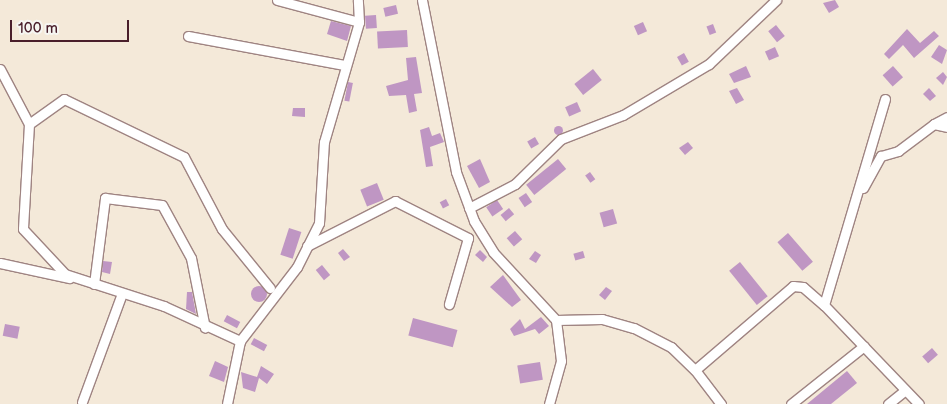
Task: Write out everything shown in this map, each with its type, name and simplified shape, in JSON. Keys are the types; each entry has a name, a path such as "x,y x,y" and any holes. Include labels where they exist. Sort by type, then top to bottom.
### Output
{"street":[{"path":"277,0 359,22"},
{"path":"227,404 240,341 297,267 319,222 324,142 344,65 359,22 358,0"},
{"path":"422,0 456,172 469,208 493,252 556,320 561,361 549,404"},
{"path":"469,208 515,184 561,139 623,115 709,64 776,0"},
{"path":"188,36 344,65"},
{"path":"0,69 29,124 24,229 65,274 164,306 204,328 240,341"},
{"path":"29,124 64,99 184,157 222,230 270,288"},
{"path":"824,305 885,99"},
{"path":"855,201 881,156 898,151 934,124 947,117"},
{"path":"934,124 947,127"},
{"path":"94,284 105,198 162,205 190,258 204,328"},
{"path":"307,246 396,200 468,238 449,304"},
{"path":"0,263 94,284"},
{"path":"695,370 793,286 804,286 919,404"},
{"path":"82,402 122,293"},
{"path":"556,320 602,319 634,328 671,347 695,370 722,404"},
{"path":"792,404 864,346"},
{"path":"888,404 905,390"}],"building":[{"path":"835,0 839,7 829,13 823,3"},
{"path":"396,5 398,14 385,17 383,8"},
{"path":"376,15 377,28 366,29 365,16"},
{"path":"331,21 351,26 347,41 327,34"},
{"path":"643,22 647,31 638,35 634,26"},
{"path":"713,24 716,32 710,35 706,27"},
{"path":"776,25 785,36 777,42 768,31"},
{"path":"907,29 920,43 934,31 939,36 914,58 903,45 889,59 884,54"},
{"path":"407,30 408,47 378,49 377,32"},
{"path":"939,45 947,50 942,64 931,57"},
{"path":"775,47 779,56 769,61 765,51"},
{"path":"684,53 689,62 682,66 677,57"},
{"path":"416,57 422,93 414,94 417,111 409,113 406,95 389,96 386,86 408,80 406,58"},
{"path":"746,66 751,77 734,83 729,74"},
{"path":"893,66 903,77 893,87 883,75"},
{"path":"593,69 602,80 583,95 574,84"},
{"path":"943,72 947,77 943,85 936,78"},
{"path":"348,82 353,83 349,102 344,101"},
{"path":"737,88 744,100 736,104 729,91"},
{"path":"929,88 936,96 930,101 923,94"},
{"path":"577,102 581,111 569,116 565,107"},
{"path":"293,108 305,108 305,117 292,116"},
{"path":"558,126 562,130 558,134 554,130"},
{"path":"429,127 432,136 440,133 444,142 430,147 433,166 426,167 420,130"},
{"path":"535,137 539,144 531,148 527,142"},
{"path":"688,142 693,148 685,155 679,148"},
{"path":"480,159 490,182 479,188 467,166"},
{"path":"558,159 566,169 534,195 526,185"},
{"path":"590,172 595,179 590,183 585,176"},
{"path":"377,183 384,200 367,206 360,190"},
{"path":"526,193 532,202 525,207 519,198"},
{"path":"446,199 449,205 443,208 440,202"},
{"path":"497,200 503,209 492,216 486,207"},
{"path":"509,208 514,214 506,221 501,215"},
{"path":"613,209 617,223 604,227 600,213"},
{"path":"289,228 301,232 293,259 280,255"},
{"path":"515,231 522,239 514,247 507,238"},
{"path":"788,233 813,262 802,271 777,242"},
{"path":"343,249 350,257 344,261 338,253"},
{"path":"480,250 487,257 483,262 475,255"},
{"path":"535,251 541,255 536,263 529,259"},
{"path":"583,251 585,258 575,260 573,254"},
{"path":"103,261 112,262 110,274 102,272"},
{"path":"740,262 768,296 757,305 729,271"},
{"path":"322,265 330,275 324,280 316,270"},
{"path":"503,275 521,300 512,307 490,287"},
{"path":"259,286 267,294 259,302 251,294"},
{"path":"606,287 612,291 605,300 599,295"},
{"path":"187,292 192,292 196,314 186,309"},
{"path":"227,315 240,322 237,328 224,321"},
{"path":"541,317 549,326 539,334 535,329 514,336 510,329 520,319 525,329"},
{"path":"413,318 457,330 453,347 408,335"},
{"path":"5,324 20,327 17,339 3,336"},
{"path":"254,338 267,345 264,351 251,344"},
{"path":"932,348 938,355 928,363 922,357"},
{"path":"215,361 228,367 224,382 209,376"},
{"path":"540,362 543,380 520,383 517,366"},
{"path":"261,366 274,374 267,384 259,378 255,392 243,388 241,372 257,377"},
{"path":"847,371 857,383 831,404 807,404"}]}
